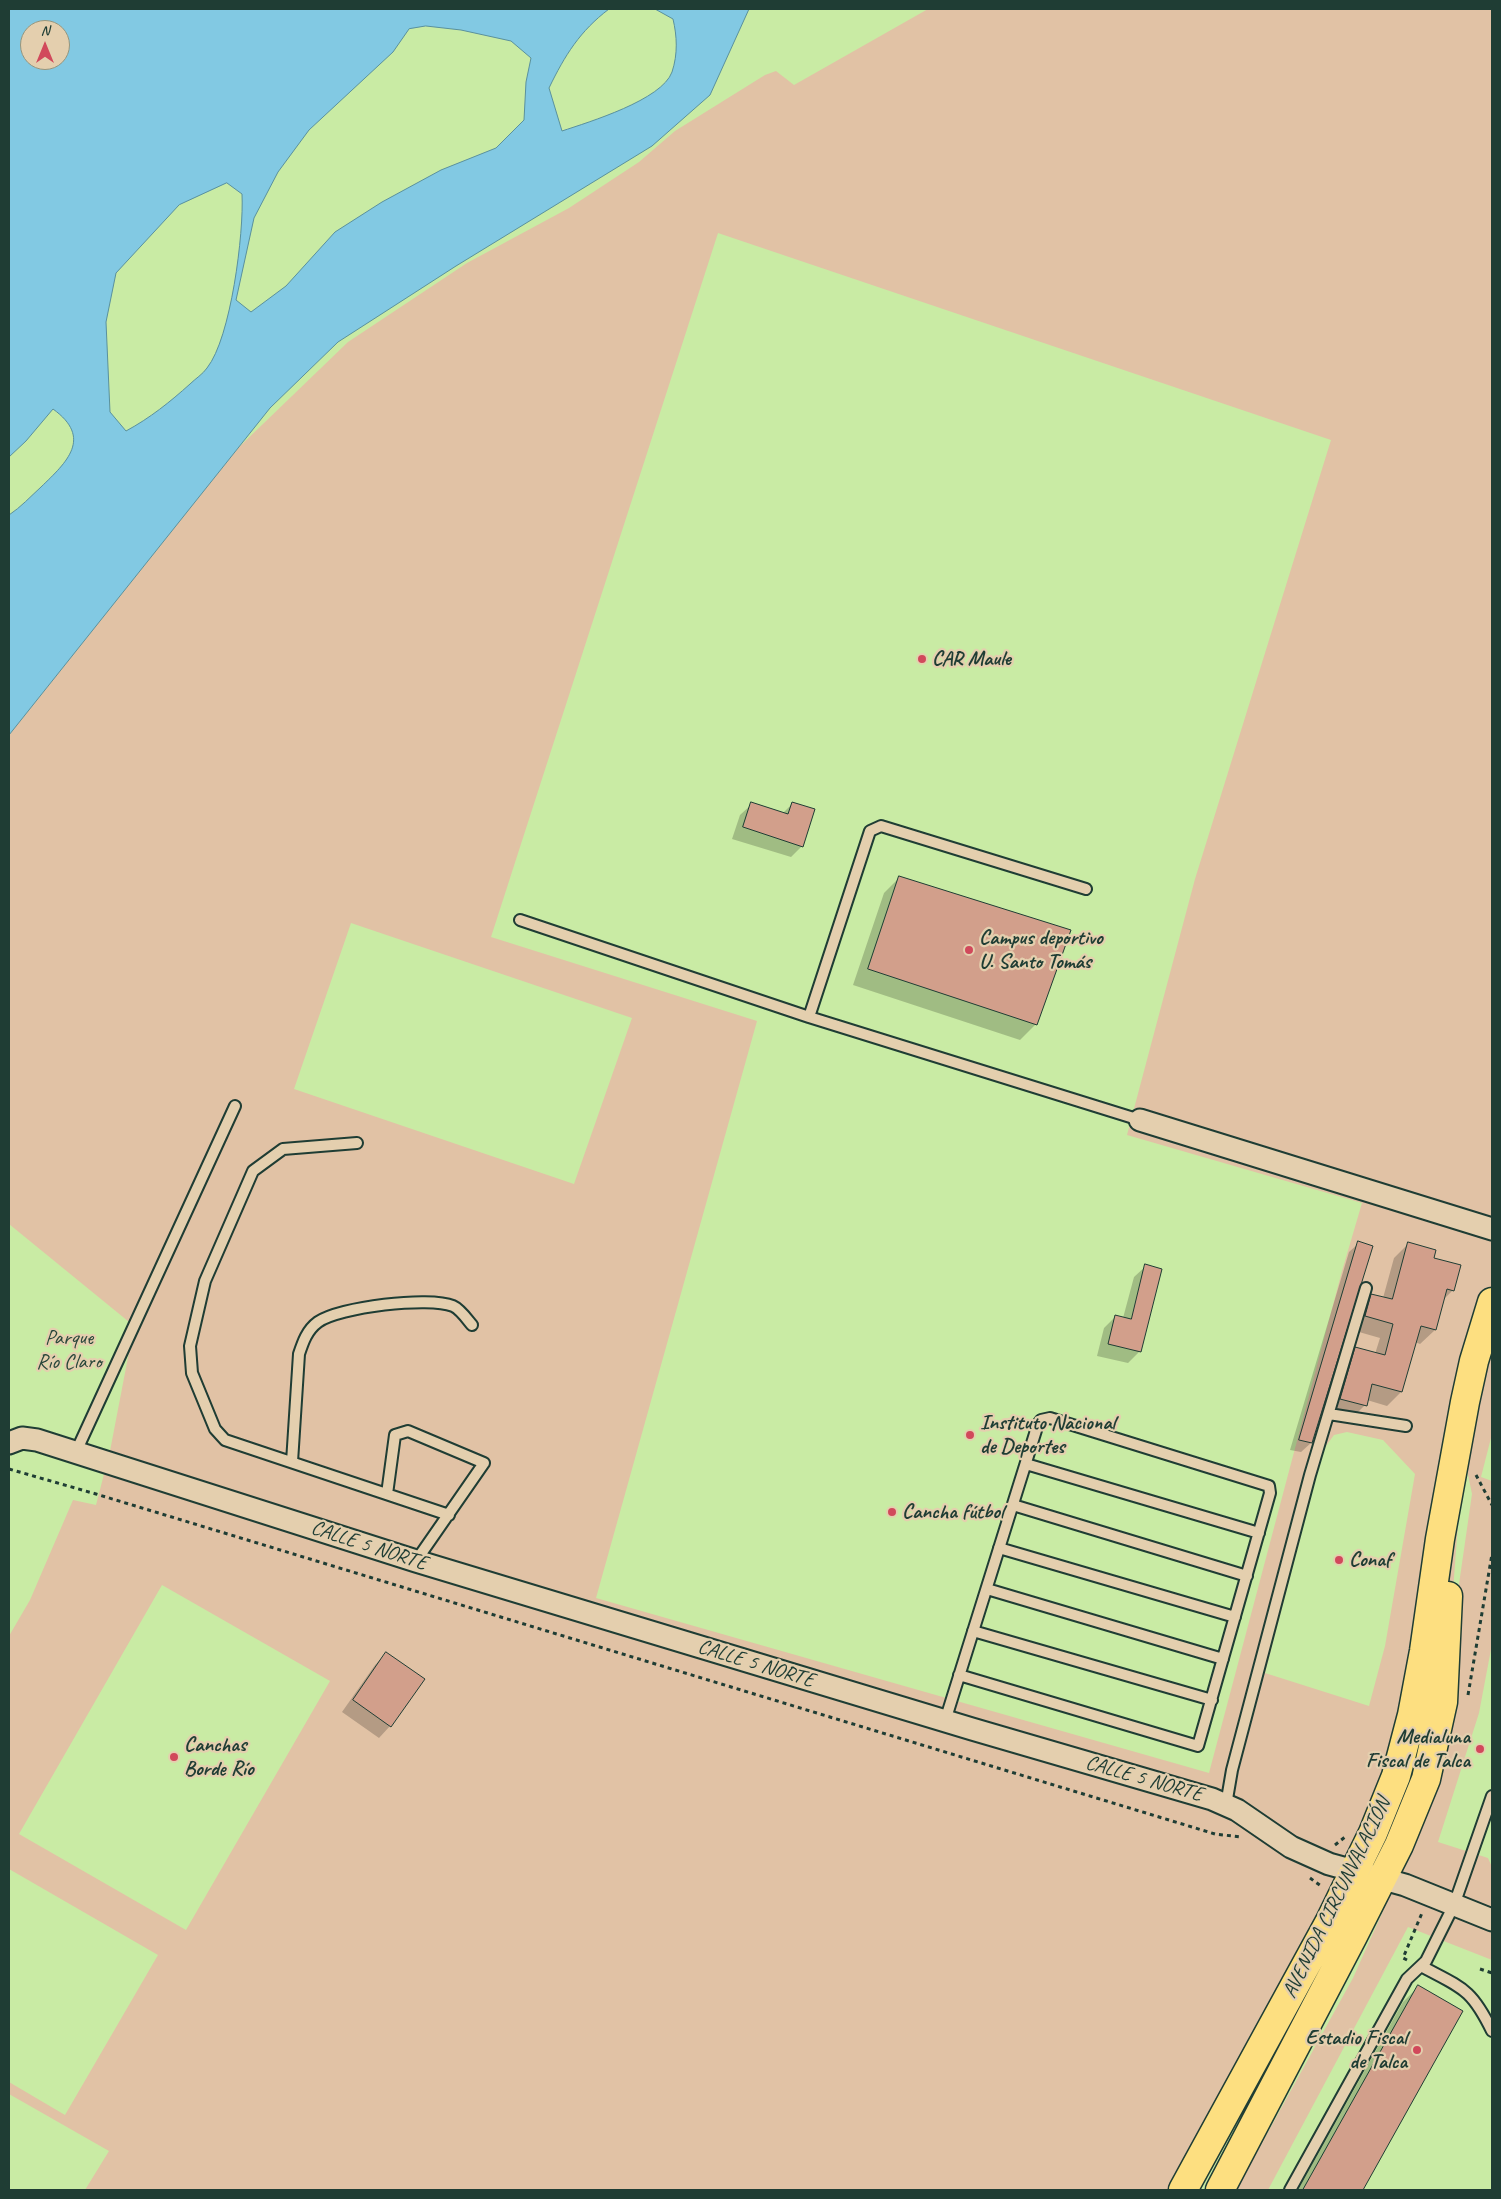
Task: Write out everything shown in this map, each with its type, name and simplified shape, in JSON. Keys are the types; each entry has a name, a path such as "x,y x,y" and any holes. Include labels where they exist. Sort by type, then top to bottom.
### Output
{"main road":[{"name":"AVENIDA CIRCUNVALACIÓN","path":"1182,2190 1329,1923 1373,1832 1403,1753 1424,1651 1464,1402 1492,1302"},
{"name":"AVENIDA CIRCUNVALACIÓN","path":"1220,2190 1399,1845 1426,1779 1440,1720 1445,1686 1449,1497"}],"street":[{"path":"1140,1120 1492,1229"},
{"name":"CALLE 5 NORTE","path":"9,1443 22,1438 30,1439 214,1495 416,1561 1226,1805 1291,1847 1329,1864 1381,1880 1405,1885 1492,1920"}],"lane":[{"path":"809,1017 870,831 875,827 881,826 1086,889"},
{"path":"520,920 809,1017 1140,1120"},
{"path":"75,1454 235,1106"},
{"path":"357,1143 283,1149 253,1171 205,1281 190,1346 192,1373 214,1429 225,1440 449,1514"},
{"path":"1226,1805 1244,1725 1310,1475 1366,1288"},
{"path":"292,1462 299,1354 311,1328 320,1321 336,1314 382,1304 435,1303 455,1307 472,1325"},
{"path":"1329,1414 1406,1426"},
{"path":"945,1721 959,1675 987,1589 999,1548 1013,1506 1038,1424 1045,1418 1266,1484 1270,1489 1200,1743 1196,1747 959,1675"},
{"path":"388,1494 395,1435 408,1431 484,1463 416,1561"},
{"path":"1026,1464 1259,1533"},
{"path":"1013,1506 1247,1576"},
{"path":"999,1548 1235,1617"},
{"path":"987,1589 1224,1659"},
{"path":"973,1632 1212,1700"},
{"path":"1290,2190 1407,1979 1426,1961 1454,1905 1492,1796"},
{"path":"1421,1966 1468,1992 1479,2005 1492,2031"}],"path":[{"path":"9,1469 1215,1834 1244,1837"},
{"path":"1306,1876 1321,1886"},
{"path":"1421,1966 1403,1958 1423,1910"},
{"path":"1480,1969 1492,1974"}],"green space":[{"path":"9,9 928,9 794,85 776,71 765,75 675,131 639,162 569,208 467,263 348,342 236,450 9,727"},
{"path":"718,233 1331,440 1195,879 1127,1135 1362,1203 1342,1271 1209,1773 596,1598 757,1021 491,937"},
{"path":"351,923 632,1018 574,1184 294,1089"},
{"name":"Parque Río Claro","path":"9,1224 134,1326 110,1451 96,1505 73,1500 30,1600 9,1636"},
{"path":"1347,1432 1383,1440 1415,1474 1385,1646 1369,1706 1265,1673 1323,1450 1334,1435"},
{"path":"1492,1434 1492,1481 1481,1477"},
{"path":"1462,1470 1467,1470 1472,1494 1458,1591 1453,1591"},
{"name":"Canchas Borde Río","path":"162,1585 330,1681 186,1930 19,1834"},
{"name":"Medialuna Fiscal de Talca","path":"1492,1644 1492,1867 1488,1858 1438,1842 1479,1713"},
{"path":"9,1869 158,1955 65,2115 9,2082"},
{"path":"1354,1901 1281,2041 1258,2093 1207,2190 1193,2190"},
{"path":"1387,1902 1353,1978 1236,2190 1231,2190 1346,1981 1384,1904"},
{"name":"Estadio Fiscal de Talca","path":"1408,1927 1492,1960 1492,2190 1268,2190"},
{"path":"9,2094 109,2151 85,2190 9,2190"}],"water":[{"path":"9,9 609,9 574,44 549,88 562,131 640,101 666,82 674,65 676,52 675,32 673,19 655,9 749,9 710,95 652,146 456,266 338,342 270,408 9,735 9,515 41,487 67,459 74,440 72,430 65,420 53,409 26,441 9,457","holes":["426,26 461,30 511,41 531,58 526,82 524,120 496,148 441,170 382,202 335,232 286,286 251,312 236,300 254,218 278,172 309,130 393,52 409,29","227,183 242,194 241,233 229,310 223,334 215,354 205,370 182,391 160,409 126,431 110,412 106,322 116,273 179,205"]}],"building":[{"path":"751,802 788,814 792,802 815,809 803,847 743,827"},
{"name":"Campus deportivo U. Santo Tomás","path":"899,876 1071,930 1037,1025 868,969"},
{"path":"1358,1241 1373,1246 1312,1443 1299,1440"},
{"path":"1408,1242 1436,1250 1434,1258 1461,1265 1454,1291 1447,1289 1436,1330 1421,1326 1402,1392 1372,1384 1367,1406 1340,1399 1355,1347 1385,1355 1393,1324 1365,1316 1371,1294 1392,1299"},
{"path":"1145,1264 1162,1269 1141,1352 1108,1344 1115,1315 1131,1319"},
{"path":"386,1652 425,1679 391,1727 353,1700"},
{"path":"1418,1985 1463,2011 1363,2190 1303,2190"}],"place":[{"name":"CAR Maule","path":"922,659"},
{"name":"Campus deportivo U. Santo Tomás","path":"969,950"},
{"name":"Instituto Nacional de Deportes","path":"970,1435"},
{"name":"Cancha fútbol","path":"892,1512"},
{"name":"Conaf","path":"1339,1560"},
{"name":"Medialuna Fiscal de Talca","path":"1480,1749"},
{"name":"Canchas Borde Río","path":"174,1757"},
{"name":"Estadio Fiscal de Talca","path":"1417,2050"}]}
